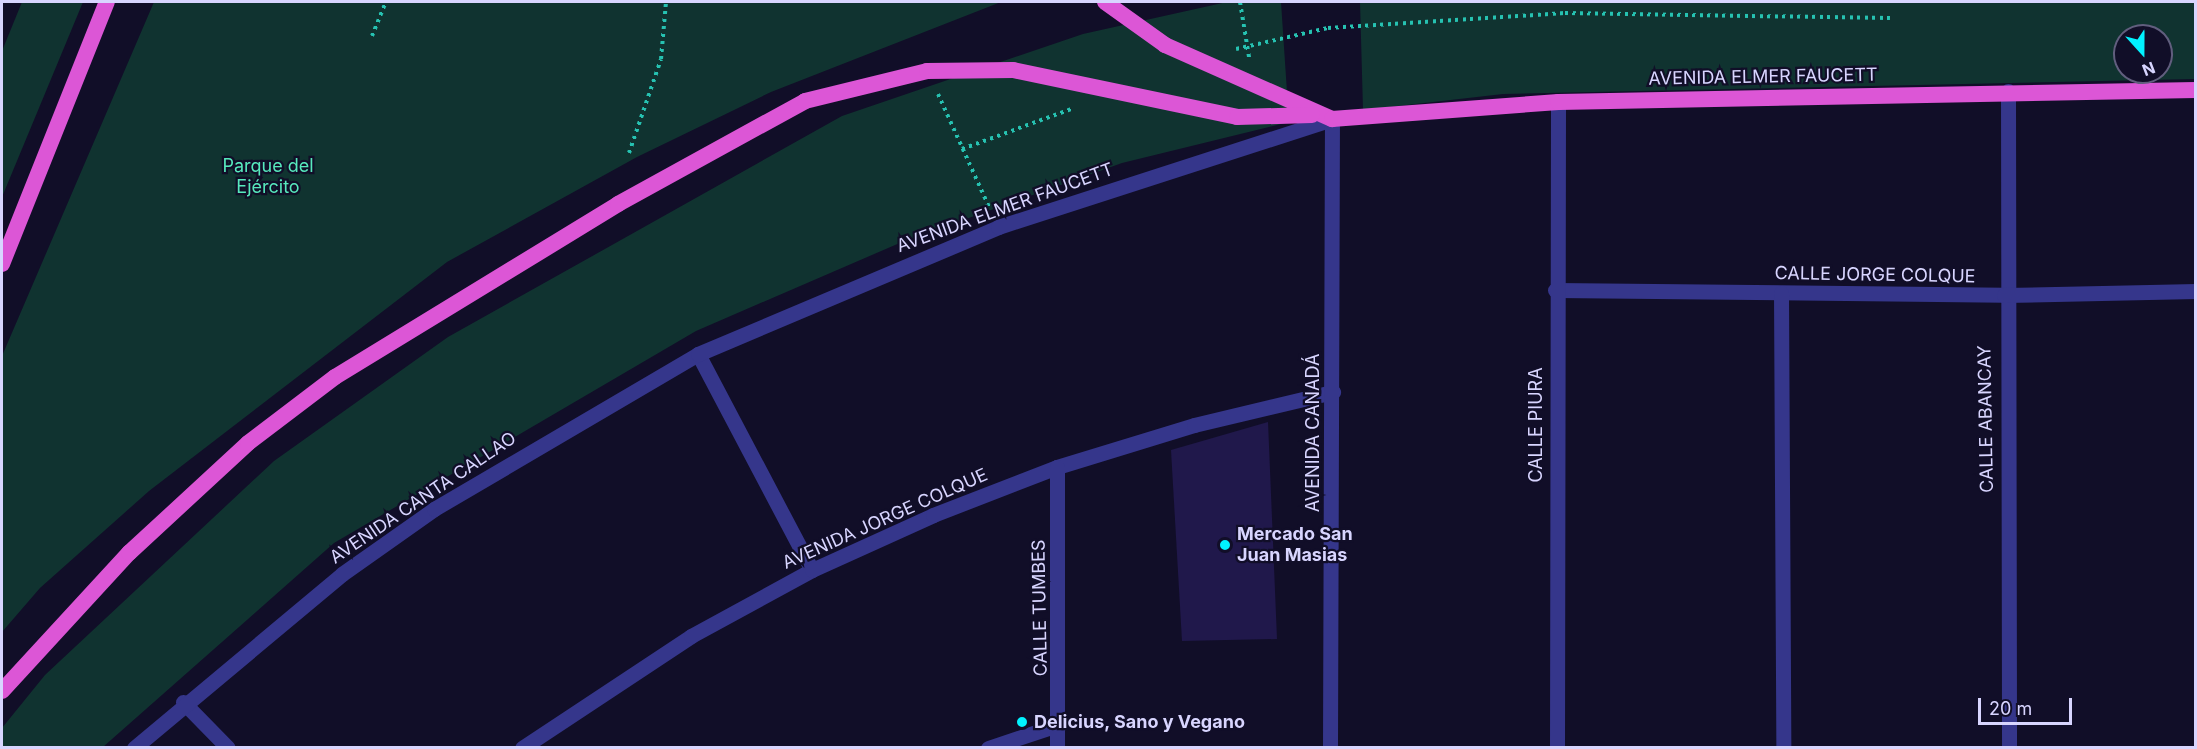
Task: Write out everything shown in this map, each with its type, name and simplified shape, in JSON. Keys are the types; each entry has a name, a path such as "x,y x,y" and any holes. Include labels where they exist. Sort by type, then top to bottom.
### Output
{"highway":[{"path":"2,264 5,246 107,2"},
{"name":"AVENIDA ELMER FAUCETT","path":"1105,2 1143,32 1311,115 1332,120 1558,102 2008,91 2196,90"},
{"path":"2,691 129,553 248,443 335,377 713,148 805,101 927,71 1013,70 1237,117 1311,115"}],"street":[{"name":"CALLE ABANCAY","path":"2008,91 2004,295 2009,747"},
{"name":"CALLE PIURA","path":"1557,747 1555,290 1558,102"},
{"name":"AVENIDA ELMER FAUCETT","path":"698,354 998,227 1332,120"},
{"name":"AVENIDA CANADÁ","path":"1330,747 1333,393 1332,120"},
{"name":"CALLE JORGE COLQUE","path":"1555,290 2004,295 2196,291"},
{"path":"1781,293 1783,747"},
{"path":"698,354 812,570"},
{"name":"AVENIDA CANTA CALLAO","path":"134,747 183,702 342,574 434,509 698,354"},
{"name":"AVENIDA JORGE COLQUE","path":"522,747 691,636 812,570 1057,467 1194,425 1333,393"},
{"name":"CALLE TUMBES","path":"1057,467 1060,724 1057,747"},
{"path":"183,702 228,747"},
{"path":"988,747 1060,724"}],"path":[{"path":"372,36 386,2"},
{"path":"629,153 661,59 666,2"},
{"path":"1201,62 1246,45 1328,28 1433,20 1565,13 1890,18"},
{"path":"927,71 998,227"},
{"path":"962,149 1120,92"}],"green space":[{"path":"22,2 83,2 2,197 2,51"},
{"name":"Parque del Ejército","path":"154,2 1001,2 771,92 637,157 447,262 149,491 40,588 2,632 2,356"},
{"path":"1227,2 1281,2 1289,122 1122,163 902,242 696,331 334,543 103,747 2,748 2,728 45,675 274,461 448,337 842,116 1083,34"},
{"path":"1360,2 2195,2 2195,79 2173,79 2173,24 2113,24 2113,81 1503,94 1363,110"}],"building":[{"name":"Mercado San Juan Masias","path":"1268,422 1277,639 1182,641 1171,450"}],"place":[{"name":"Mercado San Juan Masias","path":"1225,545"},
{"name":"Delicius, Sano y Vegano","path":"1022,722"}]}
